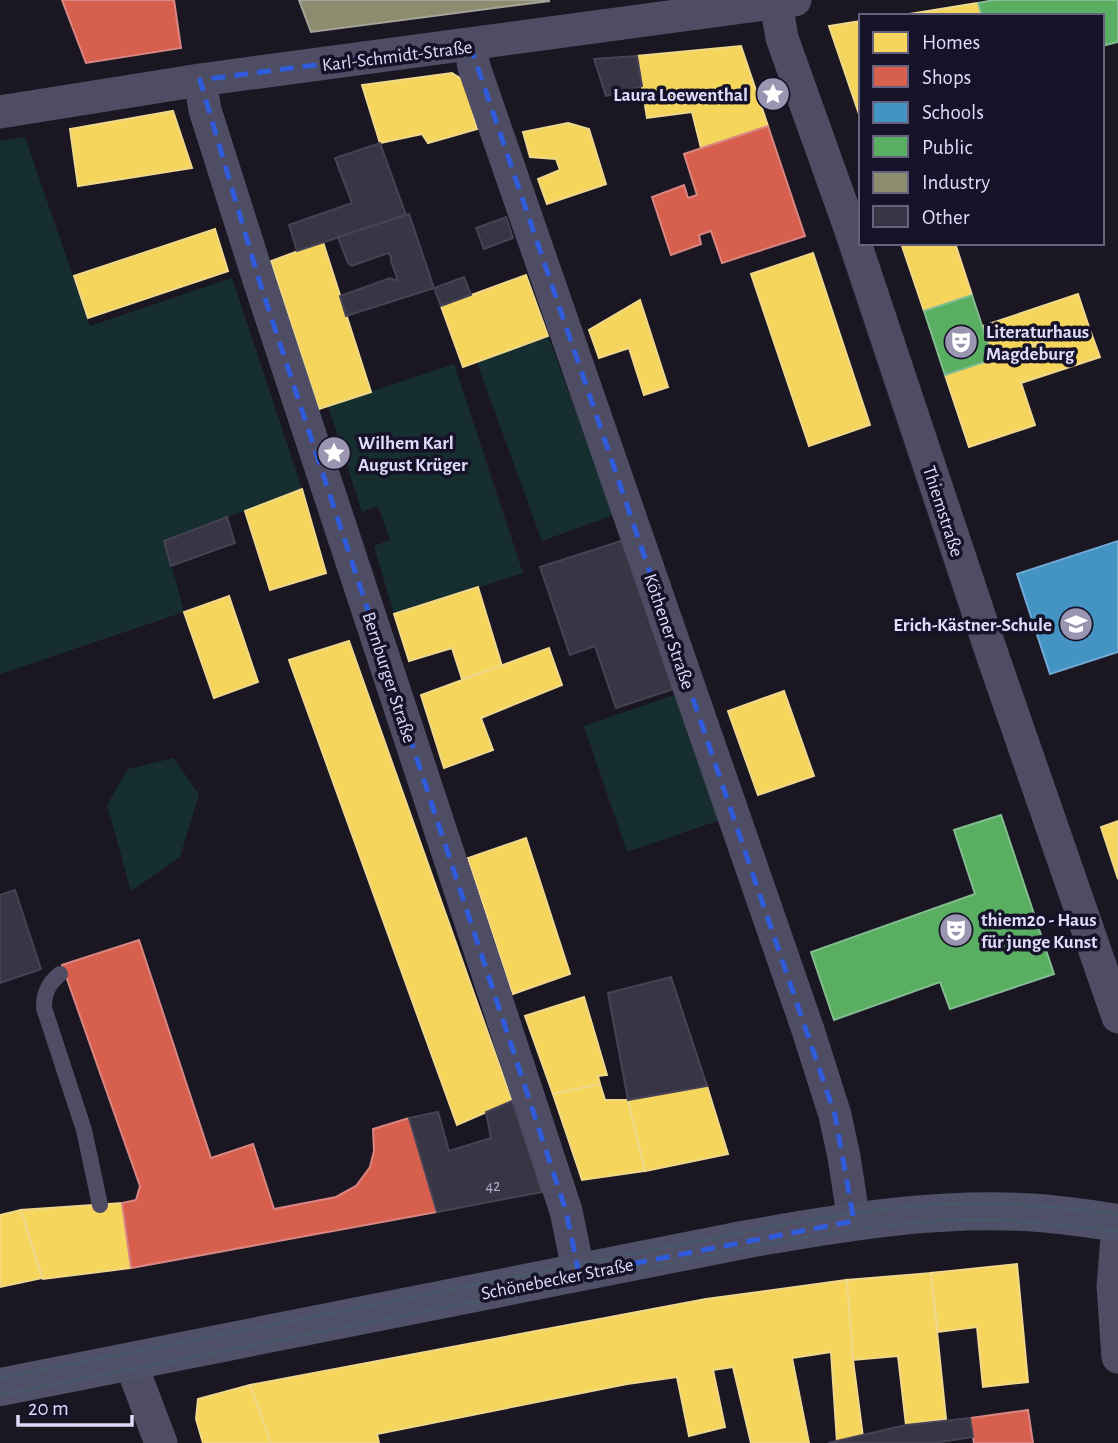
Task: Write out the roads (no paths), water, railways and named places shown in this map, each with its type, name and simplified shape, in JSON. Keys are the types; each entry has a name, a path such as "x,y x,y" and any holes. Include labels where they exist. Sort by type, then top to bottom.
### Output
{"main road":[{"name":"Schönebecker Straße","path":"0,1387 748,1239 854,1221 995,1212 1039,1213 1118,1224"}],"street":[{"name":"Karl-Schmidt-Straße","path":"0,113 200,80 470,46 786,1"},
{"name":"Thiemstraße","path":"786,1 782,38 850,228 993,657 1118,1016"},
{"name":"Köthener Straße","path":"470,46 478,80 808,1030 835,1115 854,1221"},
{"name":"Bernburger Straße","path":"200,80 205,110 258,280 566,1211 579,1274"},
{"path":"1118,1224 1113,1286 1118,1357"},
{"path":"130,1362 161,1443"}],"lane":[{"path":"60,974 51,981 44,995 44,1008 84,1130 100,1205"}],"tram line":[{"path":"0,1378 770,1227 858,1213 924,1205 968,1204 1032,1206 1118,1214"},
{"path":"0,1395 856,1229 940,1221 996,1220 1118,1231"}],"place":[{"name":"Laura Loewenthal","path":"773,94"},
{"name":"Literaturhaus Magdeburg","path":"961,342"},
{"name":"Wilhem Karl August Krüger","path":"334,453"},
{"name":"Erich-Kästner-Schule","path":"1076,624"},
{"name":"thiem20 - Haus für junge Kunst","path":"956,930"}]}
